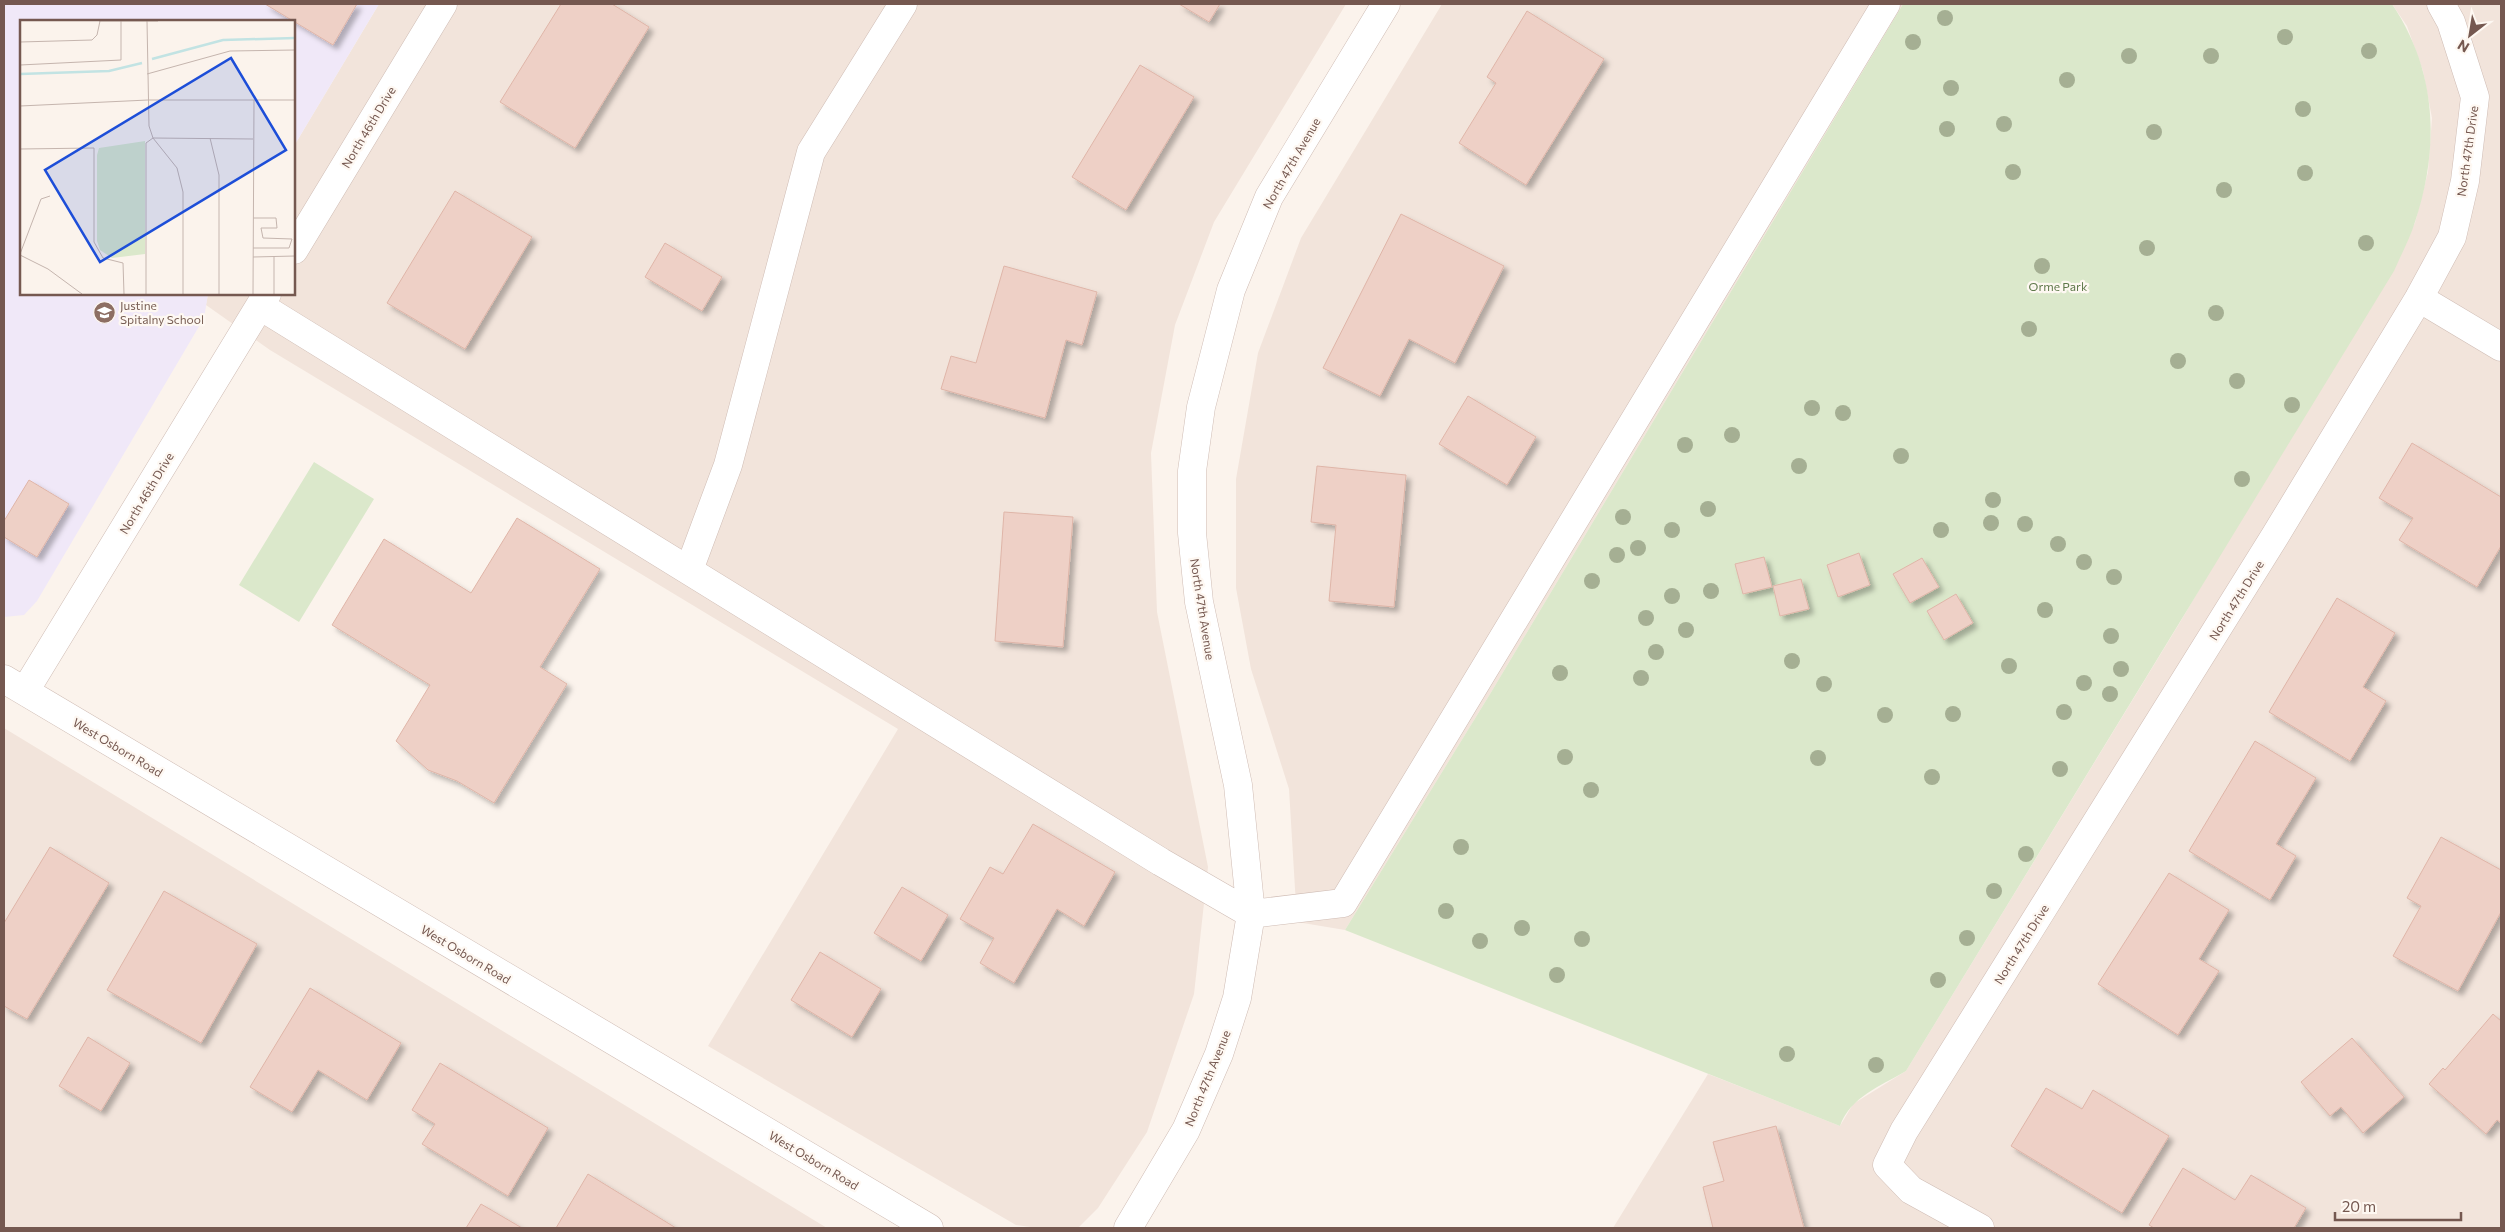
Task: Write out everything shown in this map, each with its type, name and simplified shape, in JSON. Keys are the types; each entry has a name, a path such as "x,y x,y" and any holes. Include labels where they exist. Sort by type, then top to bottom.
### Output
{"street":[{"name":"North 46th Drive","path":"295,248 443,4"},
{"path":"689,570 728,466 812,152 903,4"},
{"name":"North 47th Avenue","path":"1128,1228 1186,1130 1219,1054 1237,998 1251,914 1238,785 1199,602 1192,533 1192,471 1200,406 1231,290 1269,197 1386,4"},
{"path":"263,300 689,570 1152,857 1251,914 1343,903 1886,4"},
{"name":"North 47th Drive","path":"1980,1228 1911,1190 1887,1165 1904,1131 2195,667 2419,298 2452,237 2465,181 2475,97 2451,22 2441,4"},
{"path":"2419,298 2501,347"},
{"name":"North 46th Drive","path":"14,685 263,300"},
{"name":"West Osborn Road","path":"14,685 929,1228"}],"shaded area":[{"name":"Justine Spitalny School","path":"4,4 379,4 295,144 295,20 20,20 20,295 208,295 204,318 37,601 24,615 4,617"},
{"path":"379,4 1346,4 1214,222 1175,325 1151,453 1157,612 1208,867 1194,994 1147,1132 1098,1208 1078,1228 1038,1228 1016,1225 708,1046 898,729 270,350 206,305 208,295 295,295 295,144"},
{"path":"1442,4 1903,4 1490,694 1345,930 1297,922 1289,789 1251,669 1236,588 1236,479 1258,353 1301,238"},
{"path":"2392,4 2501,4 2501,1228 1613,1228 1708,1074 1840,1126 1853,1104 1906,1071 2179,624 2415,223 2428,172 2432,118 2423,71 2407,26"},
{"path":"4,728 827,1228 4,1228"}],"green space":[{"name":"Orme Park","path":"1903,4 2392,4 2407,29 2426,82 2431,137 2423,194 2413,228 2394,271 1906,1071 1867,1093 1851,1107 1840,1126 1345,930 1490,694"},
{"path":"314,462 374,499 299,622 239,585"}],"building":[{"path":"265,4 357,4 333,45 295,22 295,20 292,20"},
{"path":"561,4 612,4 649,27 575,148 500,102"},
{"path":"1179,4 1220,4 1209,22"},
{"path":"1527,11 1604,59 1526,185 1459,143 1496,83 1487,77"},
{"path":"1140,65 1194,97 1126,210 1072,177"},
{"path":"455,191 532,237 465,349 387,303"},
{"path":"1401,214 1504,266 1455,363 1409,339 1380,396 1323,368"},
{"path":"665,243 722,277 702,311 645,277"},
{"path":"1004,266 1097,292 1082,345 1066,340 1045,418 941,389 951,356 976,363"},
{"path":"1468,396 1536,437 1507,485 1439,444"},
{"path":"2412,443 2501,497 2501,546 2477,587 2399,540 2413,518 2379,498"},
{"path":"1317,466 1406,475 1394,607 1329,601 1336,525 1311,522"},
{"path":"29,480 69,504 37,557 4,537 4,521"},
{"path":"1004,512 1073,517 1063,647 995,641"},
{"path":"517,518 600,569 540,667 567,684 494,803 457,781 428,770 396,741 430,685 332,625 384,539 471,593"},
{"path":"1859,553 1870,585 1838,597 1827,565"},
{"path":"1764,557 1772,587 1743,594 1735,564"},
{"path":"1922,558 1939,587 1910,603 1893,574"},
{"path":"1801,579 1809,609 1780,616 1773,586"},
{"path":"1956,594 1973,623 1944,640 1927,611"},
{"path":"2337,598 2395,633 2363,687 2386,701 2350,761 2269,712"},
{"path":"2255,741 2316,778 2276,844 2296,856 2270,900 2189,851"},
{"path":"1033,824 1115,872 1084,926 1057,909 1014,983 980,963 994,938 960,919 990,867 1003,874"},
{"path":"2441,837 2501,870 2501,912 2458,991 2393,956 2421,906 2407,898"},
{"path":"50,847 109,883 27,1019 4,1006 4,923"},
{"path":"2169,873 2229,910 2199,959 2219,971 2178,1035 2098,984"},
{"path":"902,887 948,915 921,961 874,933"},
{"path":"164,891 257,944 201,1043 107,990"},
{"path":"820,952 881,989 852,1037 791,1000"},
{"path":"310,988 401,1043 367,1100 318,1070 292,1112 250,1087"},
{"path":"2493,1014 2501,1021 2501,1123 2497,1120 2486,1134 2429,1084 2443,1068 2445,1070"},
{"path":"88,1037 130,1063 101,1111 59,1086"},
{"path":"2352,1038 2404,1097 2363,1133 2341,1107 2330,1116 2301,1082"},
{"path":"440,1063 548,1128 508,1196 422,1144 435,1124 412,1110"},
{"path":"2046,1088 2082,1109 2093,1090 2169,1136 2122,1213 2011,1146"},
{"path":"1776,1126 1804,1228 1713,1228 1703,1187 1724,1181 1713,1142"},
{"path":"2183,1168 2235,1200 2251,1175 2306,1208 2294,1228 2154,1228 2149,1225"},
{"path":"588,1174 676,1228 556,1228"},
{"path":"481,1204 522,1228 466,1228"}],"place":[{"name":"Justine Spitalny School","path":"104,312"}]}
